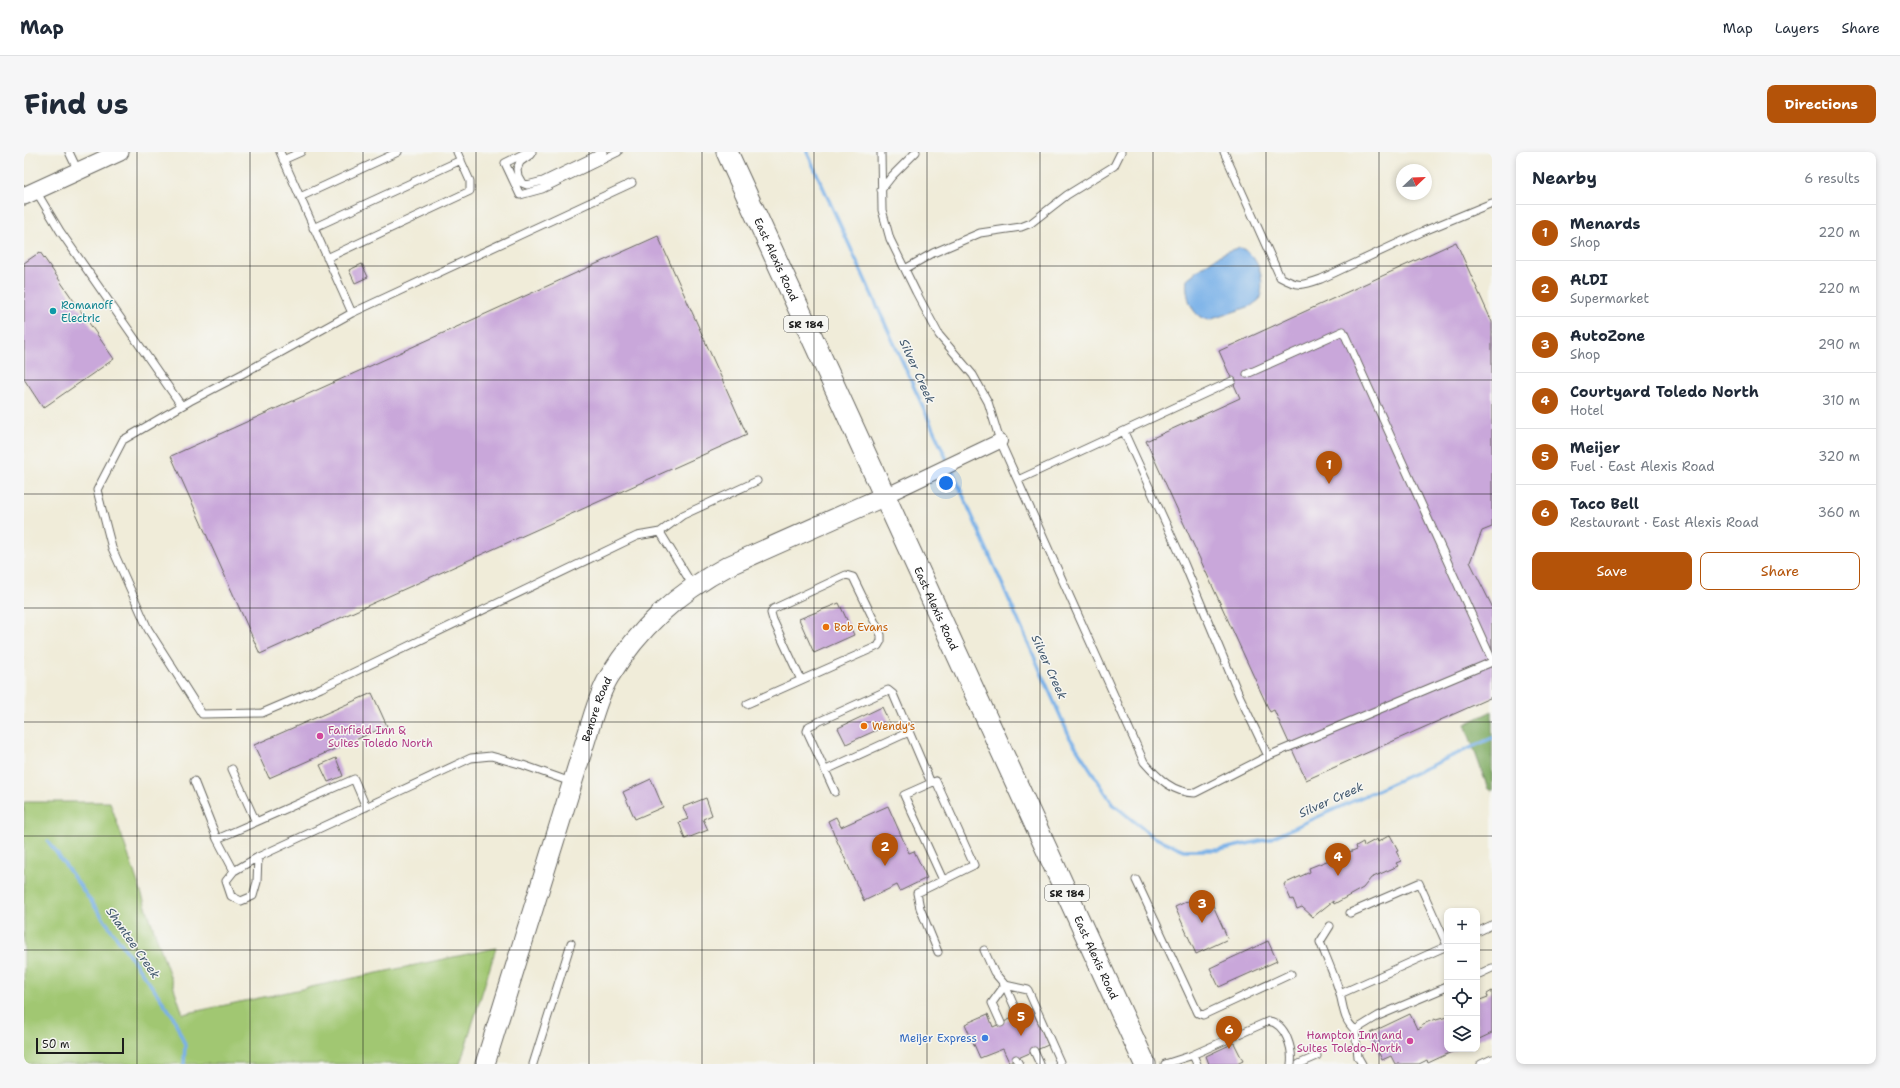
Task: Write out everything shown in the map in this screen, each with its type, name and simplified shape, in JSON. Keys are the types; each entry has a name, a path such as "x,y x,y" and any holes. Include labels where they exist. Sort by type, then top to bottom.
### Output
{"main road":[{"name":"East Alexis Road","path":"726,152 1145,1064"},
{"name":"Benore Road","path":"485,1064 572,782 590,726 608,678 642,631 661,611 693,586 728,566 885,496"}],"street":[{"path":"30,193 120,152"},
{"path":"885,496 1000,441"}],"lane":[{"path":"69,152 78,171"},
{"path":"280,152 352,313"},
{"path":"283,160 301,152"},
{"path":"300,197 398,152"},
{"path":"327,258 470,191 470,181 457,152"},
{"path":"527,152 505,163 520,195 542,189 618,152"},
{"path":"532,152 520,162 517,169 518,176 522,183 527,185 543,181 603,152"},
{"path":"881,152 882,210 890,239 939,335 973,375 988,402 1000,441 1144,762 1152,772 1170,787 1185,793 1195,793 1268,756 1492,661 1343,330 1247,374"},
{"path":"881,190 892,176 916,152"},
{"path":"905,269 933,252 980,233 1021,227 1031,223 1067,196 1114,166 1121,152"},
{"path":"1224,152 1280,276 1293,284 1304,285 1321,279 1424,231 1492,203"},
{"path":"314,228 461,160"},
{"path":"632,183 352,313 181,405 123,440 97,490 112,548 148,629 202,714 262,712 321,688 637,536 660,532 683,515 757,481"},
{"path":"30,193 60,231 181,405"},
{"path":"1018,480 1232,381"},
{"path":"1124,432 1184,563 1239,695 1268,756"},
{"path":"660,532 693,586"},
{"path":"748,704 878,646 881,641 881,635 853,577 846,575 774,609 771,613 772,620 801,680"},
{"path":"835,792 807,731 809,726 888,690 893,694 931,783"},
{"path":"826,770 909,732"},
{"path":"258,857 257,882 253,896 240,901 231,896 226,881 234,871 258,857 471,758 491,756 524,765 572,782"},
{"path":"232,769 256,822"},
{"path":"217,839 354,779 366,807"},
{"path":"194,781 217,839 234,871"},
{"path":"938,952 920,908 917,893 974,865 936,781 904,795 943,880"},
{"path":"1136,880 1198,1012 1203,1015 1291,974"},
{"path":"1350,913 1419,883 1447,944"},
{"path":"1330,926 1320,942 1340,994 1343,1011 1348,1023 1355,1030 1358,1056 1362,1064"},
{"path":"1480,931 1492,926"},
{"path":"533,1064 571,943"},
{"path":"1340,994 1444,946"},
{"path":"984,950 994,972 1005,985 1018,1015"},
{"path":"1480,974 1492,968"},
{"path":"1001,1023 992,1003 1005,985"},
{"path":"1005,985 1028,990 1060,1062 1059,1064"},
{"path":"1355,1030 1378,1016 1444,988"},
{"path":"1164,1064 1193,1055 1269,1021 1276,1022 1282,1028 1291,1047 1291,1064"},
{"path":"1034,1051 1040,1064"},
{"path":"1193,1055 1197,1064"},
{"path":"1299,1064 1317,1056"},
{"path":"1481,1064 1492,1059"}],"green space":[{"path":"1492,711 1492,791 1488,789 1465,724"},
{"path":"24,802 110,802 183,1014 496,948 460,1064 24,1064"}],"water":[{"path":"1241,248 1253,257 1260,271 1262,286 1259,300 1251,306 1209,320 1203,318 1198,315 1190,304 1187,291 1187,279 1205,264 1226,252"}],"building":[{"path":"658,236 747,435 260,654 171,456"},
{"path":"1456,242 1492,322 1492,527 1482,531 1470,562 1492,606 1492,697 1306,780 1274,710 1270,712 1146,441 1240,398 1219,351"},
{"name":"Romanoff Electric","path":"40,252 114,359 43,408 24,379 24,263"},
{"path":"362,264 368,277 355,283 349,270"},
{"name":"Bob Evans","path":"839,603 854,635 814,653 799,619"},
{"name":"Fairfield Inn & Suites Toledo North","path":"372,693 387,726 269,778 254,745"},
{"name":"Wendy's","path":"882,707 890,724 846,744 838,728"},
{"path":"336,758 343,776 328,782 320,765"},
{"path":"651,779 663,807 635,819 623,792"},
{"path":"706,798 712,815 703,819 708,830 685,839 679,822 688,819 683,807"},
{"path":"888,806 909,853 914,851 927,878 900,891 897,885 864,901 828,821 836,817 841,827"},
{"path":"1390,835 1398,850 1396,851 1401,861 1396,863 1398,866 1371,878 1363,888 1334,904 1333,901 1313,917 1302,907 1297,909 1284,884 1310,872 1309,868 1357,849 1356,846 1363,842 1364,846 1377,839 1378,842"},
{"path":"1207,892 1228,939 1196,954 1175,907"},
{"path":"1268,941 1277,961 1219,987 1210,968"},
{"path":"1492,991 1492,1033 1480,1039 1480,1000 1488,997 1487,994"},
{"path":"1032,1009 1048,1045 1009,1062 1003,1049 980,1058 965,1024 988,1014 993,1027"},
{"name":"Hampton Inn and Suites Toledo-North","path":"1410,1014 1417,1029 1422,1027 1421,1025 1435,1019 1444,1018 1444,1052 1452,1052 1428,1063 1427,1060 1419,1064 1395,1064 1391,1056 1382,1060 1370,1033"},
{"path":"1234,1043 1243,1061 1237,1064 1209,1064 1206,1056"}],"waterway":[{"name":"Silver Creek","path":"807,152 948,462"},
{"name":"Silver Creek","path":"951,468 1070,738 1113,804 1153,837 1184,850 1219,850 1269,839 1492,738"},
{"name":"Shantee Creek","path":"48,841 173,1016 185,1045 184,1064"}],"place":[{"name":"Romanoff Electric","path":"53,311"},
{"name":"Menards","path":"1329,484"},
{"name":"Bob Evans","path":"826,627"},
{"name":"Wendy's","path":"864,726"},
{"name":"Fairfield Inn & Suites Toledo North","path":"320,736"},
{"name":"ALDI","path":"885,866"},
{"name":"Courtyard Toledo North","path":"1338,876"},
{"name":"AutoZone","path":"1202,923"},
{"name":"Meijer","path":"1021,1036"},
{"name":"Meijer Express","path":"985,1038"},
{"name":"Hampton Inn and Suites Toledo-North","path":"1410,1041"},
{"name":"Taco Bell","path":"1229,1049"}]}
